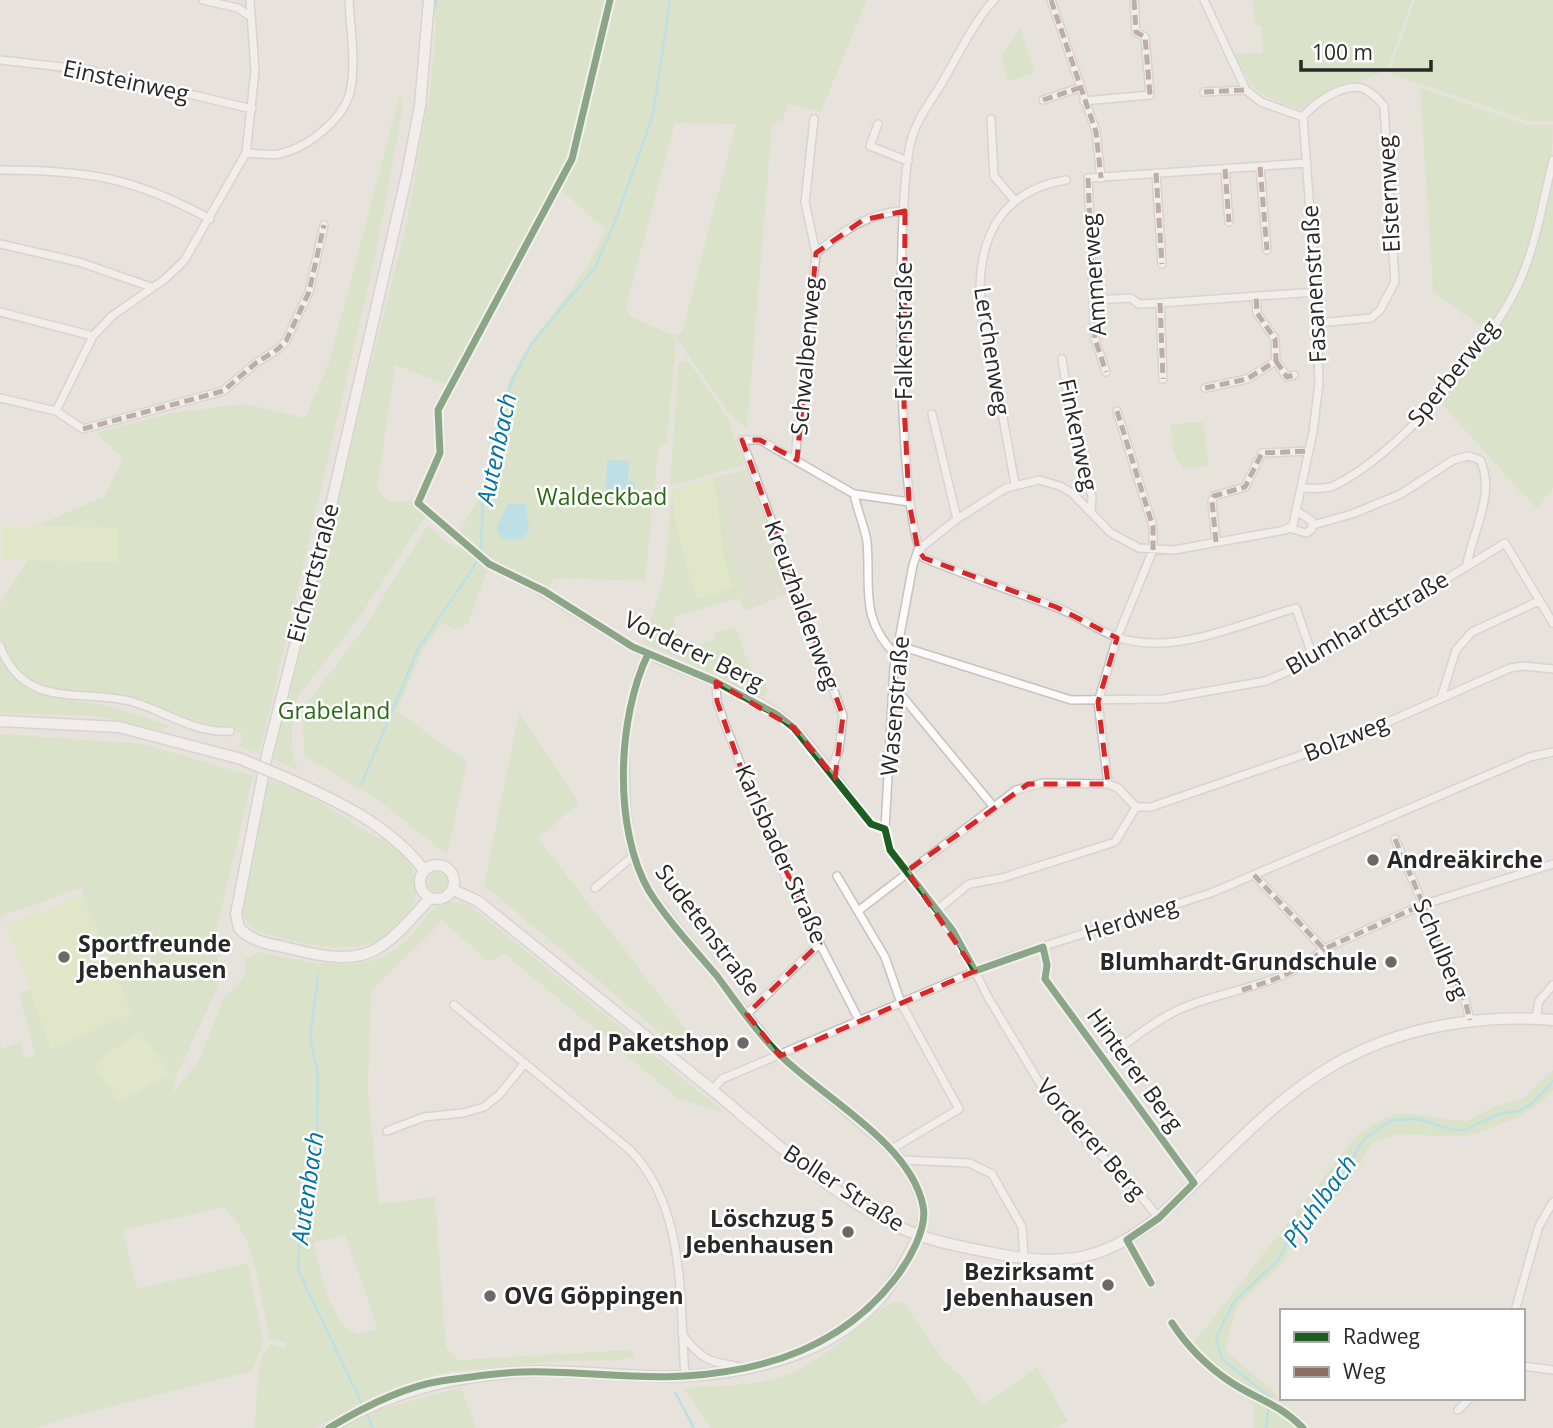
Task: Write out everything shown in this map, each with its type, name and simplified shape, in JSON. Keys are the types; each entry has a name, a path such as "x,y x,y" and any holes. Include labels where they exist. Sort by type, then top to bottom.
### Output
{"main road":[{"name":"Eichertstraße","path":"429,0 420,106 407,174 334,492 267,755 236,914 239,928 257,940 324,957 346,958 380,950 430,898"},
{"path":"0,721 119,727 241,759 328,797 387,831 424,870"},
{"path":"433,865 447,867 454,875 453,890 445,897 430,898 420,886 424,870 433,865"},
{"name":"Boller Straße","path":"453,890 478,901 768,1138 840,1190 898,1227 919,1235 1024,1259 1081,1257 1127,1240 1159,1218 1265,1115 1328,1068 1356,1052 1404,1036 1469,1020 1553,1020"},
{"path":"328,1428 379,1402 436,1382 521,1372 685,1376 746,1368 811,1349 857,1320 876,1303 901,1272 919,1235"}],"street":[{"path":"203,0 238,8 251,16"},
{"path":"56,411 93,336 112,316 184,261 246,153 255,71 250,0"},
{"path":"246,153 279,154 317,135 332,123 346,102 352,68 349,0"},
{"name":"Falkenstraße","path":"918,550 909,502 901,312 908,161 914,131 965,43 994,0"},
{"path":"1051,0 1096,132 1101,178 1307,163"},
{"path":"1084,101 1150,95 1145,37 1136,32 1134,0"},
{"path":"1204,0 1246,90 1261,102 1303,117"},
{"name":"Einsteinweg","path":"0,60 89,70 252,109"},
{"name":"Elsternweg","path":"1303,117 1316,102 1359,87 1367,90 1384,106 1395,282 1380,310 1371,318 1318,323"},
{"path":"1043,100 1079,88"},
{"path":"1204,92 1246,90"},
{"name":"Fasanenstraße","path":"1297,515 1319,383 1318,323 1303,117"},
{"name":"Schwalbenweg","path":"795,458 816,253 805,202 814,119"},
{"path":"990,119 994,176 1015,201"},
{"path":"878,124 870,146 908,161"},
{"name":"Sperberweg","path":"1302,488 1320,489 1333,486 1371,460 1435,401 1478,349 1508,303 1528,260 1553,160"},
{"path":"1260,167 1267,250"},
{"path":"1225,169 1229,222"},
{"path":"0,170 61,170 103,175 172,198 210,219"},
{"path":"1156,173 1162,264"},
{"name":"Ammerweg","path":"1101,178 1088,178 1095,339 1105,372"},
{"name":"Lerchenweg","path":"1015,484 980,287 983,251 993,229 1015,201 1033,188 1066,180"},
{"name":"Schwalbenweg","path":"816,253 863,220 879,214 905,211"},
{"path":"0,398 56,411 83,429 223,391 286,341 309,292 324,225"},
{"path":"0,244 79,262 151,287"},
{"path":"1095,300 1131,298 1139,304 1316,292"},
{"path":"1256,296 1258,313 1275,339 1276,361 1287,376 1294,375"},
{"path":"1160,303 1163,379"},
{"path":"0,312 93,336"},
{"name":"Finkenweg","path":"1062,359 1072,422 1092,498 1091,511"},
{"path":"1205,388 1247,379 1276,361"},
{"path":"1108,784 1098,702 1117,638 1153,550 1153,527 1117,411"},
{"path":"932,414 957,519"},
{"name":"Kreuzhaldenweg","path":"795,458 760,440 742,440 843,716 839,750 831,772"},
{"path":"1216,542 1212,501 1214,496 1245,487 1262,453 1309,451"},
{"path":"1314,660 1296,608 1180,641 1152,643 1117,638 1056,607 987,585 924,558 918,550 957,519 1015,484 1039,480 1060,486 1091,511 1111,533 1125,542 1153,550 1174,550 1289,528 1306,533 1313,525 1352,514 1401,494 1453,460 1469,456 1480,460 1487,473 1487,488 1467,564"},
{"path":"795,458 854,494 909,502"},
{"path":"854,494 867,539 866,594 875,625 895,655"},
{"path":"1289,528 1297,515 1313,525"},
{"name":"Blumhardtstraße","path":"897,645 1071,700 1098,702 1163,699 1266,681 1314,660 1505,542 1539,601"},
{"name":"Wasenstraße","path":"885,829 895,655 918,550"},
{"name":"Vorderer Berg","path":"489,564 544,591 648,654 716,682 776,714 794,728 871,824 885,829 890,850 937,910 1039,1082 1088,1143 1127,1179 1159,1218"},
{"path":"1441,698 1456,650 1472,632 1539,601 1553,623"},
{"path":"0,646 4,656 23,680 49,693 132,701 206,729 230,731"},
{"name":"Sudetenstraße","path":"648,654 639,672 628,717 625,753 626,808 632,857 650,892 780,1056 902,1160"},
{"name":"Bolzweg","path":"1136,807 1151,807 1354,737 1510,668 1524,666 1553,669"},
{"name":"Karlsbader Straße","path":"716,682 717,701 751,796 781,867 860,1022"},
{"path":"892,684 993,806"},
{"name":"Herdweg","path":"712,1090 723,1079 1004,959 1155,913 1254,875 1530,757 1553,752"},
{"path":"858,911 993,806 1028,784 1108,784 1118,788 1136,807 1115,842 1002,878 968,884 937,910"},
{"name":"Schulberg","path":"1395,839 1466,1004 1469,1020"},
{"path":"595,888 632,857"},
{"path":"1103,1060 1179,1010 1282,978 1304,966 1324,949 1422,905 1553,863"},
{"path":"1254,875 1324,949"},
{"path":"837,876 885,957 901,1003 959,1110 890,1150"},
{"path":"747,1014 820,943"},
{"name":"Hinterer Berg","path":"1045,979 1194,1183"},
{"path":"1536,1018 1539,1001 1553,985"},
{"path":"454,1006 630,1150 645,1166 668,1209 685,1376"},
{"path":"387,1131 424,1117 463,1113 484,1107 499,1095 525,1063"},
{"path":"919,1235 924,1212 922,1202 902,1160 969,1163 992,1174 1022,1227 1024,1259"},
{"path":"1516,1309 1539,1226 1553,1202"},
{"path":"1127,1240 1151,1283"},
{"path":"681,1333 699,1355 712,1362 746,1368"},
{"path":"1525,1366 1553,1370"},
{"path":"1458,1410 1468,1400"}],"highlighted area":[{"path":"905,211 904,404 909,502 918,550 924,558 1056,607 1117,638 1098,702 1108,784 1028,784 907,871 975,971 780,1056 747,1014 820,943 751,796 717,701 716,682 794,728 835,778 843,716 742,440 760,440 797,460 816,253 863,220"}],"green space":[{"path":"433,0 608,0 570,160 449,386 395,365 377,489 389,502 411,501 428,513 354,625 298,696 292,726 292,750 298,770 272,759 406,226 430,91 436,26"},
{"name":"Waldeckbad","path":"613,0 867,0 821,111 787,104 784,119 772,124 747,430 729,413 674,335 682,333 736,124 675,123 626,306 630,316 674,336 676,343 667,444 659,445 645,581 555,578 546,591 491,565 457,538 481,492 497,420 509,382 531,343 585,270 605,229 560,189 585,120"},
{"path":"1253,0 1412,0 1387,70 1314,100 1306,111 1261,94 1242,69 1235,54 1263,53 1261,26 1255,25"},
{"path":"1415,0 1553,0 1553,121 1528,121 1389,73"},
{"path":"1020,27 1035,72 1009,81 1001,58"},
{"path":"1420,88 1528,125 1553,125 1547,186 1531,247 1516,285 1489,332 1433,291"},
{"path":"400,94 403,106 376,253 259,754 239,746 243,735 229,728 219,729 133,697 50,689 26,678 6,654 0,638 0,604 28,560 118,561 118,528 36,526 105,496 123,459 96,433 171,413 243,404 305,418 329,363"},
{"path":"1553,162 1553,488 1537,509 1438,400 1478,350 1519,284"},
{"path":"683,361 689,362 727,417 744,465 670,486 678,366"},
{"path":"1204,422 1208,466 1183,469 1172,449 1171,424"},
{"path":"747,469 794,591 751,609 733,557 720,476"},
{"path":"720,476 733,557 751,609 745,611 739,598 673,617 684,651 715,639 714,634 735,626 755,681 764,678 768,691 763,697 643,643 664,577 672,490 676,526 697,599 732,588 724,559 714,478"},
{"path":"714,478 724,559 733,588 697,599 676,526 672,490"},
{"name":"Grabeland","path":"428,525 456,550 458,546 489,566 467,625 455,629 442,623 422,651 397,711 467,762 448,852 445,853 378,800 305,756 302,719 305,706 364,628"},
{"path":"2,526 119,528 118,562 2,560"},
{"path":"0,659 11,673 32,690 107,706 170,726 160,730 98,716 0,713"},
{"path":"519,713 579,803 538,838 703,1052 687,1055 484,885"},
{"path":"0,734 142,744 253,776 217,927 218,987 177,1074 173,1093 199,1061 223,999 238,985 246,972 244,959 259,952 312,963 353,964 371,961 387,955 408,939 433,909 445,901 469,905 725,1113 679,1099 505,954 489,962 442,920 371,992 368,1092 379,1204 435,1197 446,1348 457,1360 631,1350 635,1356 620,1360 561,1361 446,1372 373,1397 314,1428 254,1428 261,1360 271,1344 285,1348 286,1343 269,1338 250,1251 244,1234 224,1207 123,1230 137,1289 248,1263 263,1343 252,1371 61,1419 36,1428 0,1428 0,1043 2,1049 20,1042 25,1059 35,1054 19,994 30,989 51,1049 132,1013 83,896 83,887 5,915 0,922","holes":["345,1235 378,1329 358,1334 340,1320 328,1295 314,1243"]},
{"path":"269,779 303,792 376,837 387,839 409,863 417,880 416,896 405,921 392,933 360,946 324,946 305,944 257,931 246,922 242,910 242,894"},
{"path":"438,872 445,875 448,882 445,889 438,892 431,889 428,882 431,875"},
{"name":"Sportfreunde Jebenhausen","path":"83,896 132,1013 51,1049 6,925"},
{"path":"139,1030 171,1074 119,1101 94,1065"},
{"path":"1553,1070 1553,1090 1543,1101 1516,1118 1467,1137 1398,1134 1373,1142 1341,1193 1304,1225 1282,1263 1237,1306 1225,1350 1276,1394 1275,1407 1299,1428 1254,1428 1254,1405 1239,1390 1241,1386 1192,1345 1357,1135 1384,1118 1402,1113 1465,1121 1494,1107 1524,1098"},
{"path":"895,1302 904,1304 942,1358 965,1380 982,1406 1037,1367 1068,1421 1053,1428 712,1428 683,1388 751,1383 789,1374 828,1352 886,1305"},
{"path":"461,1387 476,1428 337,1428 363,1414"}],"water":[{"path":"607,460 629,461 628,481 635,482 634,492 606,493"},
{"path":"508,503 526,504 529,531 522,539 502,539 497,528"}],"waterway":[{"path":"436,0 436,6"},
{"name":"Autenbach","path":"362,783 418,649 475,565 481,549 483,498 499,419 512,381 532,343 595,268 613,227 653,115 670,0"},
{"name":"Autenbach","path":"318,976 310,1038 318,1074 317,1139 300,1216 298,1270 363,1406"},
{"name":"Pfuhlbach","path":"1266,1428 1270,1397 1222,1359 1216,1338 1234,1302 1278,1260 1299,1221 1335,1188 1364,1139 1392,1120 1418,1119 1453,1130 1465,1130 1498,1114 1519,1111 1534,1102 1553,1081"},
{"path":"675,1392 694,1428"},
{"name":"Autenbach","path":"366,1412 373,1428"}],"marked path":[{"path":"1051,0 1096,132 1101,178"},
{"path":"1134,0 1136,32 1145,37 1150,95"},
{"path":"1043,100 1079,88"},
{"path":"1204,92 1246,90"},
{"path":"1260,167 1267,250"},
{"path":"1225,169 1229,222"},
{"path":"1156,173 1162,264"},
{"path":"1088,178 1095,339 1106,372"},
{"path":"83,429 223,391 256,363 278,349 286,341 309,292 324,225"},
{"path":"1205,388 1247,379 1276,361 1275,339 1257,313 1256,296"},
{"path":"1160,303 1163,379"},
{"path":"1276,361 1287,377 1294,375"},
{"path":"1117,411 1153,527 1153,550"},
{"path":"1216,542 1212,501 1214,496 1245,487 1262,453 1309,451"},
{"path":"1395,839 1466,1004 1470,1020"},
{"path":"1254,875 1324,949 1422,905"},
{"path":"1242,990 1296,969 1324,949"}],"cycle path":[{"path":"610,0 572,159 438,410 440,453 418,503 489,564 544,591 633,647 716,682 776,714 794,728 871,824 885,829 890,850 953,931 975,971 1043,947 1047,965 1045,979 1194,1183 1159,1218 1127,1240 1151,1283"},
{"path":"329,1428 397,1393 451,1380 522,1372 685,1376 745,1368 773,1361 801,1351 851,1322 894,1280 916,1245 923,1225 923,1206 915,1183 902,1162 864,1123 799,1072 764,1038 664,913 637,866 629,837 623,773 630,709 648,654"},
{"path":"1172,1323 1191,1348 1213,1369 1284,1412 1303,1428"}],"place":[{"name":"Andreäkirche","path":"1373,860"},
{"name":"Sportfreunde Jebenhausen","path":"64,957"},
{"name":"Blumhardt-Grundschule","path":"1391,962"},
{"name":"dpd Paketshop","path":"743,1043"},
{"name":"Löschzug 5 Jebenhausen","path":"848,1232"},
{"name":"Bezirksamt Jebenhausen","path":"1108,1285"},
{"name":"OVG Göppingen","path":"490,1296"}]}
